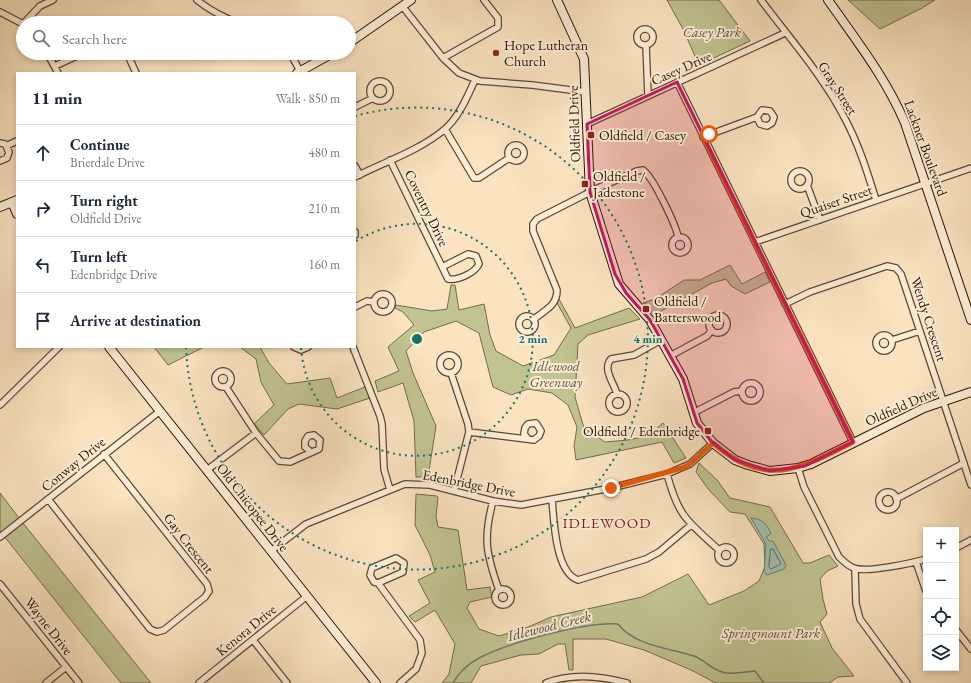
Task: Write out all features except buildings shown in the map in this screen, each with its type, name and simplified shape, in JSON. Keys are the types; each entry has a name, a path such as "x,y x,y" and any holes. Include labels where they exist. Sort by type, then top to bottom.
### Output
{"street":[{"path":"31,16 40,6 53,0"},
{"path":"197,0 222,16"},
{"path":"356,38 411,0"},
{"path":"443,58 496,30 499,25 498,18 484,0"},
{"name":"Oldfield Drive","path":"558,0 584,59 590,192 619,284 650,320 683,380 697,423 713,443 723,452 748,465 770,470 798,468 811,464 853,442 943,401 971,392"},
{"name":"Gray Street","path":"760,0 843,114 858,146 876,200"},
{"name":"Lackner Boulevard","path":"828,0 881,75 896,101 926,184 971,320"},
{"path":"403,7 443,58 459,73 475,80 586,92"},
{"path":"0,12 16,20"},
{"name":"Casey Drive","path":"587,124 785,33"},
{"path":"646,45 648,96"},
{"path":"52,60 58,72"},
{"path":"55,66 68,60"},
{"path":"130,60 136,72"},
{"path":"293,60 299,72 320,60"},
{"path":"358,176 426,142 445,129 455,117 475,80"},
{"path":"677,82 853,442"},
{"path":"356,106 373,98"},
{"path":"703,137 757,117"},
{"path":"445,129 474,178 479,178 509,158"},
{"path":"6,146 16,141"},
{"path":"0,143 6,146"},
{"path":"0,161 4,160 8,155 6,146"},
{"name":"Coventry Drive","path":"390,160 442,267 448,279 453,280 477,268 479,260 473,254 468,254 442,267"},
{"name":"Quaiser Street","path":"755,242 971,168"},
{"path":"534,319 554,304 557,299 557,290 535,238 533,224 537,219 590,192 637,171 643,170 648,174 654,184 678,237"},
{"path":"807,184 820,220"},
{"path":"0,207 14,201"},
{"name":"Wendy Crescent","path":"785,304 810,292 880,268 887,266 896,268 901,274 971,485"},
{"path":"356,306 367,301 374,302"},
{"path":"670,356 707,336 712,330"},
{"path":"892,340 920,331"},
{"path":"617,394 607,366 611,359 634,355 661,340"},
{"path":"0,404 58,348"},
{"name":"Old Chicopee Drive","path":"110,348 376,683"},
{"path":"296,348 301,350 306,348"},
{"path":"353,348 380,416 382,424 384,469 390,490"},
{"path":"451,373 468,424 469,432 454,490"},
{"path":"226,387 256,433 279,461 285,463 290,462 311,452"},
{"path":"693,413 734,392 742,391"},
{"name":"Conway Drive","path":"0,537 160,411"},
{"path":"469,432 528,439"},
{"path":"207,470 256,433"},
{"name":"Edenbridge Drive","path":"271,551 306,524 405,484 418,483 454,490 492,501 522,505 611,488 667,474 690,464 713,443"},
{"name":"Gay Crescent","path":"48,499 150,629 156,632 164,630 205,597 208,591 207,584 104,454"},
{"path":"896,499 964,463"},
{"path":"798,468 804,487 839,557 855,569 889,567 923,560"},
{"path":"667,474 676,505 682,515 719,550"},
{"path":"552,500 558,550 571,576 578,580 646,559 659,552 691,525"},
{"path":"492,501 487,521 486,541 499,590"},
{"path":"959,546 971,540"},
{"path":"378,583 403,572 404,563 396,558 372,568 370,575 374,582 378,583 420,640 422,653 416,669 400,683"},
{"path":"916,562 923,582"},
{"path":"855,569 856,604 860,619 907,683"},
{"name":"Wayne Drive","path":"0,584 78,683"},
{"name":"Kenora Drive","path":"199,683 307,596"},
{"path":"959,634 971,649"},
{"path":"253,640 287,683"},
{"path":"46,683 66,667"},
{"path":"546,683 572,677 580,680 594,677 627,683"}],"highlighted area":[{"path":"677,82 853,442 805,466 770,471 735,460 711,441 697,423 683,379 650,320 626,293 615,274 590,192 587,124"}],"green space":[{"name":"Casey Park","path":"667,0 719,0 750,41 699,65 683,29"},
{"path":"848,0 935,0 880,29"},
{"path":"730,265 742,284 765,272 770,282 745,294 731,286 726,279 712,283 654,315 643,303 655,299 684,280 700,280"},
{"name":"Idlewood Greenway","path":"451,285 455,285 459,310 484,304 490,335 496,351 523,366 554,355 571,328 557,303 559,299 575,328 629,308 640,319 588,335 578,344 575,397 584,428 605,442 648,436 663,423 686,458 674,463 662,442 576,460 574,446 577,427 568,405 552,393 528,389 511,395 493,387 479,333 456,321 424,332 406,351 413,373 436,426 428,477 416,477 414,421 403,383 378,392 375,381 399,371 388,347 414,325 403,312 395,308 396,305 432,311 447,309"},
{"path":"155,348 202,348 168,365"},
{"path":"241,348 261,348 269,363 287,384 330,378 337,398 365,387 370,398 337,409 299,404 288,409 264,435 254,424 274,405 261,382 256,359"},
{"name":"Springmount Park","path":"699,463 717,480 730,498 770,507 803,563 810,563 829,555 838,566 827,571 820,579 827,614 820,622 832,648 854,676 838,677 829,683 716,683 691,670 644,650 606,639 573,639 573,670 569,670 565,644 558,644 539,654 521,655 481,666 471,683 442,683 449,674 455,644 435,610 415,622 409,616 430,603 418,580 435,572 430,555 415,525 416,494 437,496 436,516 438,527 458,530 467,590 490,587 492,597 470,602 467,608 479,629 499,636 528,627 551,617 642,597 688,574 709,605 744,591 759,581 765,567 764,544 745,514 730,512 709,490 696,472"},
{"path":"0,493 151,683 121,683 0,531"}],"water":[{"path":"751,518 764,522 768,527 771,534 766,537 769,541 773,541 786,565 784,569 767,575 764,572 766,544"}],"waterway":[{"name":"Idlewood Creek","path":"453,683 458,675 468,666 479,658 492,652 547,634 568,629 604,624 618,624 625,631 643,642 694,656 722,672 734,673 755,671 764,683"}],"place":[{"name":"Hope Lutheran Church","path":"496,53"},
{"name":"Oldfield / Casey","path":"591,135"},
{"name":"Oldfield / Jadestone","path":"585,184"},
{"name":"Oldfield / Batterswood","path":"646,309"},
{"name":"Oldfield / Edenbridge","path":"708,431"}],"district":[{"name":"IDLEWOOD","path":"607,523"}],"route":[{"path":"611,488 667,474 682,468 690,464 713,443 735,460 748,465 770,470 793,469 808,465 853,442 703,137 709,134"}]}
